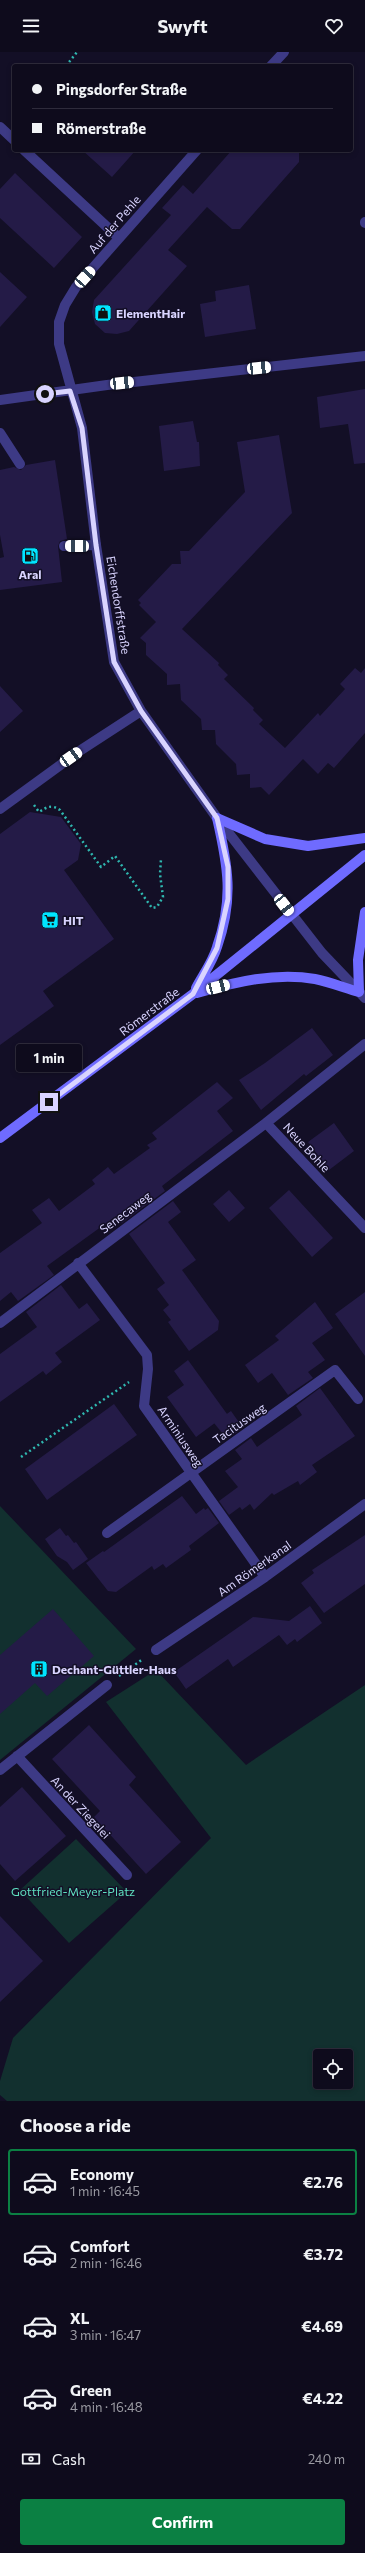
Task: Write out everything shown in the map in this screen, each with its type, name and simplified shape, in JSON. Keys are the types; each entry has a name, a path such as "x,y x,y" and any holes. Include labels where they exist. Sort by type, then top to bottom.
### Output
{"main road":[{"path":"217,818 265,839 308,846 365,838"},
{"path":"193,994 217,948 228,899 228,867 217,818"},
{"name":"Römerstraße","path":"0,1138 193,994 365,855"},
{"path":"193,994 230,984 279,977 315,979 362,995 358,960 365,912"}],"street":[{"path":"273,64 284,52"},
{"path":"0,127 12,138"},
{"path":"26,152 120,238"},
{"name":"Auf der Pehle","path":"70,391 59,344 59,322 64,305 76,287 195,152"},
{"path":"0,400 365,356"},
{"name":"Eichendorffstraße","path":"70,391 82,428 96,545 114,662 141,711 217,818 292,914"},
{"path":"0,432 20,464"},
{"path":"64,546 96,545"},
{"path":"0,809 81,750 141,711"},
{"path":"292,914 322,954 362,995"},
{"name":"Neue Bohle","path":"365,1044 266,1123 365,1228"},
{"name":"Senecaweg","path":"0,1323 266,1123"},
{"name":"Arminiusweg","path":"78,1263 147,1355 148,1368 144,1406 265,1577"},
{"name":"Tacitusweg","path":"107,1533 335,1370 358,1399"},
{"name":"Am Römerkanal","path":"156,1650 265,1577 365,1504"},
{"path":"0,1770 107,1685"},
{"name":"An der Ziegelei","path":"17,1756 127,1875"}],"path":[{"path":"68,64 77,52"},
{"path":"39,812 48,806 53,806 60,810 102,867 115,856 152,908 157,907 163,897 160,874 161,859"},
{"path":"21,1457 148,1368"},
{"path":"107,1685 156,1650"}],"green space":[{"path":"0,1506 136,1649 0,1760"},
{"path":"156,1670 246,1765 365,1685 365,2101 7,2101 0,2095 0,2081 13,2038 211,1838 106,1702"},
{"name":"Gottfried-Meyer-Platz","path":"76,1839 127,1892 69,1943 20,1890"}],"building":[{"path":"84,152 134,152 112,177"},
{"path":"230,152 299,152 299,162 240,229 232,229 207,207 168,250 187,266 129,331 117,334 105,333 95,324 92,312 94,300 171,215 162,208 183,185 193,194"},
{"path":"15,173 82,237 54,268 0,218 0,189"},
{"path":"0,272 27,297 0,327"},
{"path":"249,285 256,329 205,337 200,304 216,301 215,291"},
{"path":"365,389 365,463 354,464 348,424 320,428 317,397"},
{"path":"193,421 197,442 199,442 200,466 164,471 159,426"},
{"path":"279,435 292,513 182,629 219,663 218,665 228,675 224,679 254,708 253,710 263,720 259,724 285,748 318,713 320,716 345,689 340,684 355,668 361,673 365,668 365,733 334,768 328,763 318,774 303,759 269,795 261,787 250,788 250,774 237,775 236,764 216,744 215,730 202,730 201,719 181,700 180,684 167,685 167,674 146,655 146,643 140,638 156,622 139,605 141,603 138,600 172,564 181,564 180,551 189,551 245,492 237,442"},
{"path":"55,460 67,539 60,541 58,546 62,582 0,590 0,558 4,557 0,535 0,470 14,467 21,470 26,465"},
{"path":"0,686 23,711 0,732"},
{"name":"HIT","path":"30,812 61,817 81,844 78,860 64,870 114,939 43,991 54,1006 0,1045 0,834"},
{"path":"312,1028 333,1055 306,1076 304,1074 261,1110 239,1080 265,1063"},
{"path":"217,1082 233,1098 217,1111 233,1131 162,1186 165,1191 122,1223 116,1216 47,1266 54,1275 18,1301 11,1292 0,1301 0,1253 42,1223 32,1210 49,1198 59,1211 95,1184 92,1180 108,1167 114,1174 150,1148 147,1145 157,1139 152,1133"},
{"path":"334,1123 354,1151 329,1170 308,1142"},
{"path":"229,1190 245,1208 229,1222 213,1204"},
{"path":"289,1190 333,1238 312,1257 269,1208"},
{"path":"173,1201 181,1212 168,1222 196,1260 182,1270 219,1321 218,1330 189,1351 168,1322 171,1320 163,1310 169,1305 157,1289 165,1283 129,1234"},
{"path":"61,1285 79,1309 87,1303 100,1320 55,1353 62,1362 46,1375 43,1371 0,1402 0,1354 37,1327 26,1312"},
{"path":"365,1292 365,1356 335,1314"},
{"path":"315,1302 333,1328 312,1343 325,1360 308,1372 313,1378 288,1395 272,1373 258,1383 245,1365 279,1340 275,1336"},
{"path":"188,1360 227,1414 196,1437 167,1397 184,1385 174,1371"},
{"path":"320,1388 355,1436 312,1465 317,1472 300,1485 298,1481 274,1495 272,1493 254,1510 250,1504 242,1510 240,1507 229,1515 219,1501 238,1487 225,1471 242,1459 235,1450 251,1438 257,1447 302,1415 296,1406"},
{"path":"114,1404 137,1435 47,1500 25,1469"},
{"path":"231,1411 243,1428 227,1439 214,1423"},
{"path":"182,1496 196,1514 204,1508 205,1510 208,1508 219,1523 189,1546 191,1550 166,1568 163,1564 154,1570 152,1566 116,1592 108,1591 86,1563 103,1551 104,1552"},
{"path":"60,1528 74,1543 76,1542 88,1559 73,1570 67,1562 57,1556 45,1539"},
{"path":"365,1535 365,1584 324,1613 301,1583 314,1573 312,1570"},
{"path":"310,1606 322,1623 297,1642 295,1639 287,1645 279,1635 233,1667 228,1659 186,1689 174,1672 253,1617 289,1621"},
{"name":"Dechant-Güttler-Haus","path":"53,1609 94,1656 47,1696 35,1683 0,1714 0,1655"},
{"path":"89,1725 136,1777 129,1785 181,1842 146,1874 94,1817 100,1811 52,1759"},
{"path":"22,1787 66,1836 15,1881 0,1864 0,1807"},
{"path":"0,1916 43,1961 0,2002"}],"place":[{"name":"ElementHair","path":"103,313"},
{"name":"Aral","path":"30,556"},
{"name":"HIT","path":"50,920"},
{"name":"Dechant-Güttler-Haus","path":"39,1669"}],"route":[{"path":"45,394 70,391 82,428 96,545 114,662 141,711 217,818 228,867 228,899 217,948 193,994 49,1102"}]}
